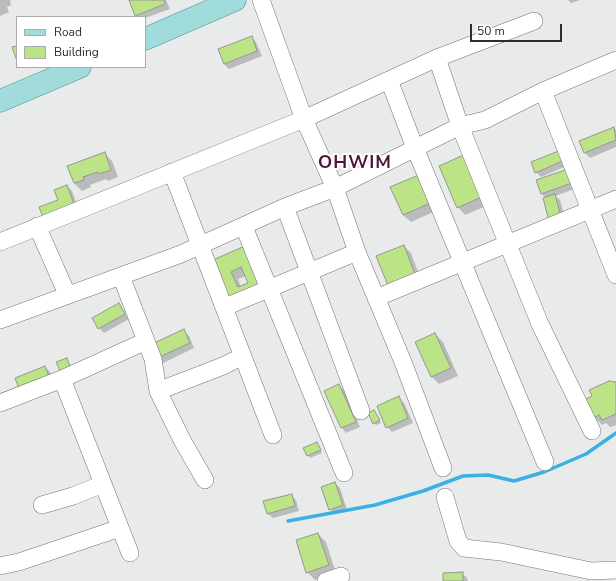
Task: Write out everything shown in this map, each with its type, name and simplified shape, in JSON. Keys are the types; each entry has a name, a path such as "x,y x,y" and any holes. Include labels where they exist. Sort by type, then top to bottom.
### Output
{"main road":[{"path":"146,39 234,0"},
{"path":"0,101 78,68"}],"street":[{"path":"261,0 304,120 335,188 357,252 403,362 443,468"},
{"path":"0,242 304,120 437,58 534,21"},
{"path":"437,58 460,126 540,324 592,431"},
{"path":"0,320 67,294 121,276 244,227 285,207 335,188 460,126 485,120 543,91 616,60"},
{"path":"389,80 415,148 464,263 545,462"},
{"path":"543,91 616,275"},
{"path":"172,172 273,435"},
{"path":"376,298 464,263 508,243 616,199"},
{"path":"285,207 361,411"},
{"path":"37,226 67,294"},
{"path":"244,227 344,473"},
{"path":"225,307 357,252"},
{"path":"121,276 153,359 158,391 182,440 205,480"},
{"path":"0,403 62,379 146,341"},
{"path":"158,391 223,366 243,356"},
{"path":"62,379 130,552"},
{"path":"42,505 73,496 103,484"},
{"path":"445,497 458,541 464,548 501,552 592,571 616,570"},
{"path":"0,566 19,562 120,528"}],"building":[{"path":"129,0 164,0 165,4 135,16"},
{"path":"252,36 257,51 224,64 218,49"},
{"path":"16,46 16,58 12,47"},
{"path":"614,127 616,140 584,153 579,141"},
{"path":"561,150 565,160 535,173 531,162"},
{"path":"105,152 111,170 99,174 98,172 83,177 84,180 74,183 67,166"},
{"path":"468,153 486,195 457,208 439,166"},
{"path":"568,169 572,183 541,194 536,180"},
{"path":"421,174 433,202 403,215 390,187"},
{"path":"67,185 76,209 44,220 39,207 58,200 54,190"},
{"path":"555,194 561,217 549,221 543,198"},
{"path":"247,245 264,285 230,300 213,260","holes":["241,267 248,283 238,287 231,272"]},
{"path":"404,245 416,277 389,288 376,256"},
{"path":"119,303 125,314 98,329 92,318"},
{"path":"184,329 190,343 155,359 148,346"},
{"path":"435,333 451,368 431,377 415,342"},
{"path":"67,358 71,369 61,373 56,362"},
{"path":"45,366 49,377 19,389 15,378"},
{"path":"609,381 616,382 616,414 602,420 599,415 593,418 586,399 592,396 589,390"},
{"path":"339,384 356,422 341,428 324,391"},
{"path":"399,396 408,418 386,428 377,406"},
{"path":"374,410 380,420 373,424 368,413"},
{"path":"317,442 321,450 307,456 303,448"},
{"path":"335,482 343,505 329,510 321,487"},
{"path":"292,494 295,506 267,514 263,501"},
{"path":"318,533 329,565 306,573 296,540"},
{"path":"463,572 463,581 443,581 443,573"}],"waterway":[{"path":"288,521 375,505 423,491 463,476 488,475 514,481 544,472 586,454 616,433"}],"district":[{"name":"OHWIM","path":"355,164"}]}
